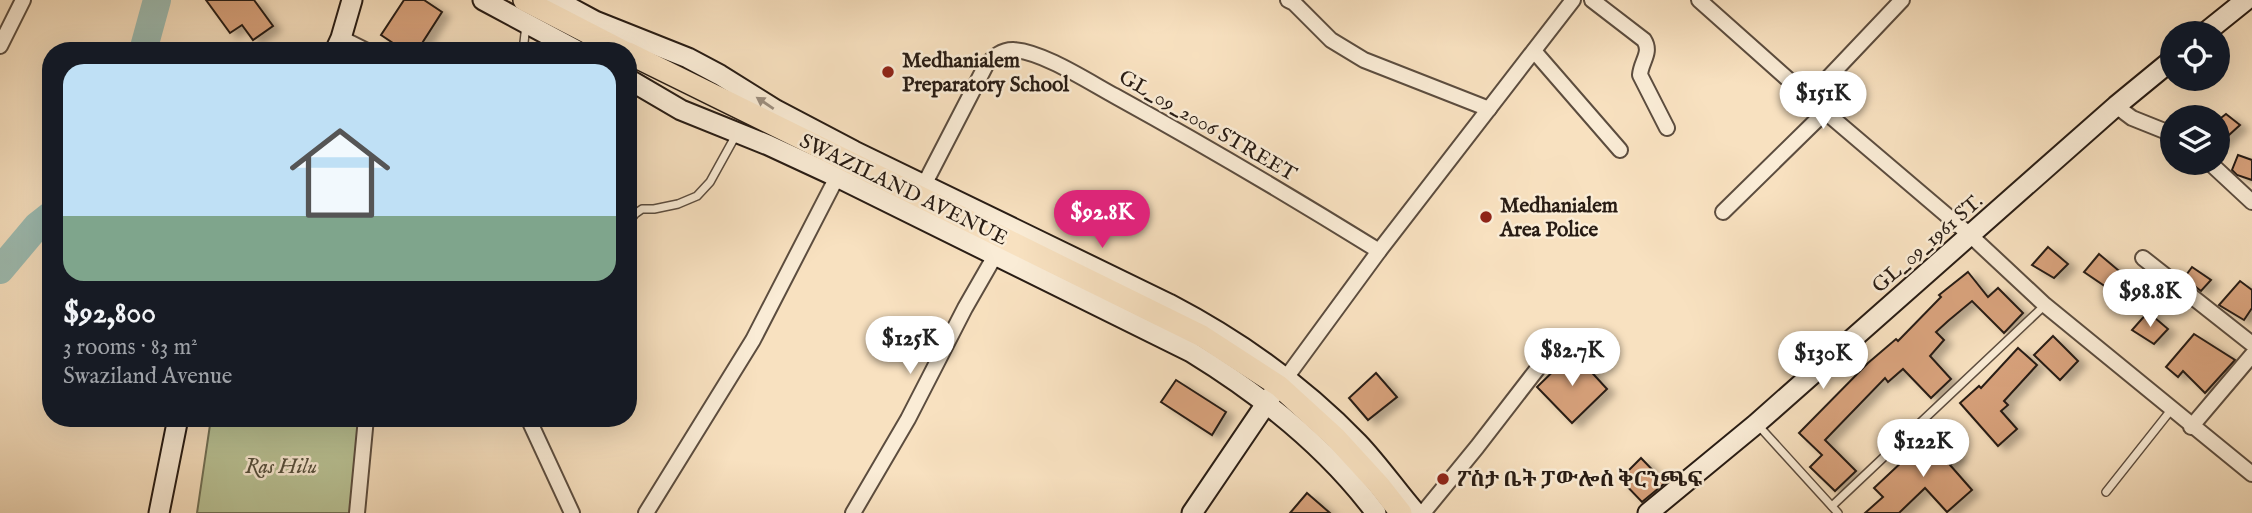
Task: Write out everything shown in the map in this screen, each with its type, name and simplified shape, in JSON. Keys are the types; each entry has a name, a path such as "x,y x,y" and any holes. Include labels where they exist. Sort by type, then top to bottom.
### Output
{"main road":[{"path":"339,42 352,0"},
{"path":"484,0 561,42"},
{"path":"507,0 587,42"},
{"path":"524,0 606,42"},
{"path":"556,0 595,21 688,58 776,110 1198,319 1238,344 1376,513"},
{"path":"2220,21 2246,0"},
{"name":"SWAZILAND AVENUE","path":"637,57 1202,335 1336,438 1401,513"},
{"name":"SWAZILAND AVENUE","path":"637,67 1187,338 1275,391 1317,432 1390,513"},
{"name":"GL_09_1961 ST.","path":"1648,513 1756,424 2116,106 2160,71"},
{"path":"637,84 681,110 768,145 996,254 1191,352 1220,370 1275,391 1357,443 1416,513"},
{"path":"1192,513 1275,391"},
{"path":"159,513 176,427"}],"street":[{"path":"0,46 23,0"},
{"path":"1289,0 1331,40 1364,61 1489,109"},
{"path":"1275,391 1379,251 1573,0"},
{"path":"1592,0 1648,46 1648,54 1640,67 1640,75 1667,128"},
{"path":"1699,0 1970,235 2045,305 2191,427 2252,474"},
{"path":"1809,98 1902,0"},
{"name":"GL_09_2006 STREET","path":"924,185 986,65 998,53 1009,50 1023,51 1063,67 1189,136 1379,251"},
{"path":"1534,51 1620,150"},
{"path":"2116,106 2132,118 2160,129"},
{"path":"1723,212 1826,111"},
{"path":"2223,175 2252,202"},
{"path":"646,513 753,340 837,177"},
{"path":"853,513 908,419 964,308 996,254"},
{"path":"2143,258 2252,344"},
{"path":"2191,427 2252,355"},
{"path":"1423,513 1545,359"},
{"path":"356,513 365,427"},
{"path":"532,427 572,513"}],"lane":[{"path":"524,42 526,24"},
{"path":"637,213 642,209 678,204 696,196 710,183 736,134"},
{"path":"1832,506 2045,305"},
{"path":"2106,492 2171,410"},
{"path":"1756,424 1838,513"}],"green space":[{"name":"Ras Hilu","path":"210,427 365,427 351,513 197,513"}],"building":[{"path":"206,0 254,0 273,26 253,40 242,25 230,33"},
{"path":"404,0 424,0 442,12 423,42 392,42 381,35"},
{"path":"2230,117 2240,125 2230,134"},
{"path":"2238,155 2252,160 2252,180 2237,175 2232,170"},
{"path":"2048,247 2068,264 2054,278 2032,265"},
{"path":"2099,254 2131,281 2133,278 2153,295 2140,310 2084,272"},
{"path":"2192,267 2211,280 2201,291 2184,278"},
{"path":"1968,272 1988,297 1998,288 2023,313 2004,333 1972,301 1936,332 1944,340 1930,356 1951,379 1931,398 1903,369 1888,382 1885,378 1825,440 1856,471 1835,491 1810,467 1822,455 1799,433 1868,363 1896,339 1898,341 1941,297 1939,295"},
{"path":"2240,281 2252,290 2252,308 2244,320 2219,305"},
{"path":"2148,312 2168,329 2154,344 2132,330"},
{"path":"2194,334 2235,360 2205,393 2183,371 2178,377 2166,367"},
{"path":"2053,336 2078,361 2060,380 2034,355"},
{"path":"2018,348 2037,365 2004,401 2008,405 2001,411 2017,429 1998,446 1960,403 1979,386 1981,388"},
{"path":"1573,352 1607,389 1572,423 1537,387"},
{"path":"1376,373 1397,397 1368,420 1349,398"},
{"path":"1176,380 1226,412 1212,435 1161,402"},
{"path":"1935,431 1959,456 1950,465 1972,490 1947,512 1925,488 1899,513 1865,513 1883,497 1874,488"},
{"path":"1641,458 1665,483 1642,502 1620,479"},
{"path":"1307,493 1330,513 1290,513"}],"waterway":[{"path":"145,42 157,0"},
{"path":"0,270 42,222"}],"place":[{"name":"Medhanialem Preparatory School","path":"888,72"},
{"name":"Medhanialem Area Police","path":"1486,217"},
{"name":"ፖስታ ቤት ፓውሎስ ቅርንጫፍ","path":"1443,479"}]}
